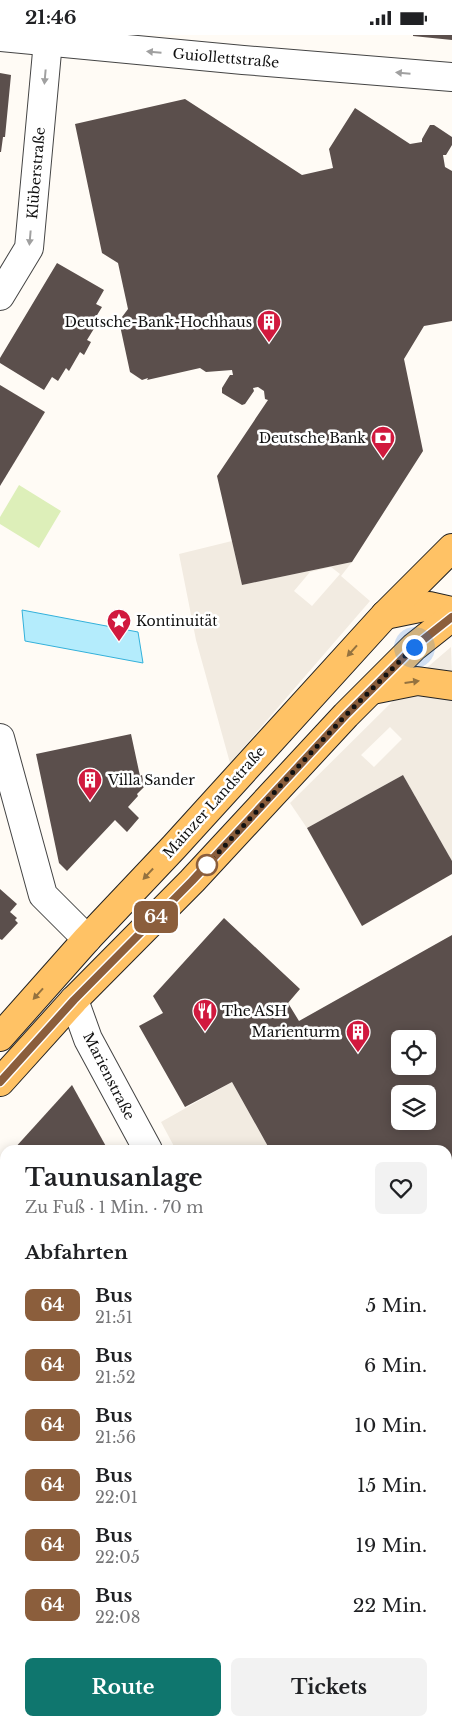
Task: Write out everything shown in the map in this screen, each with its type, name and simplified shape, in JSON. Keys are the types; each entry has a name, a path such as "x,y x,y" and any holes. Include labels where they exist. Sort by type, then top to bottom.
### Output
{"main road":[{"name":"Mainzer Landstraße","path":"0,1037 87,939 174,847 385,615 452,548"},
{"path":"385,615 429,606 452,611"},
{"path":"0,1082 74,1000 192,881 346,715 414,647 452,617"},
{"path":"372,690 417,681 452,686"}],"street":[{"name":"Guiollettstraße","path":"0,37 452,77"},
{"name":"Klüberstraße","path":"0,296 28,248 48,41"},
{"path":"0,738 43,895 87,939"},
{"name":"Marienstraße","path":"74,1000 88,1039 145,1145"}],"green space":[{"path":"19,485 61,511 39,548 0,524 0,517"}],"shaded area":[{"path":"232,541 242,585 352,562 341,576 370,601 230,763 196,640 179,554","holes":["331,567 340,574 312,606 294,591 310,572"]},
{"path":"451,647 452,674 423,671"},
{"path":"452,691 452,861 403,775 307,828 290,803 398,696","holes":["390,727 402,739 374,767 361,755"]},
{"path":"232,1082 267,1145 173,1145 161,1122"}],"water":[{"path":"22,610 138,632 143,663 25,641"}],"building":[{"path":"452,35 452,40 413,36"},
{"path":"0,73 11,75 5,137 3,137 1,152 0,152"},
{"name":"Deutsche-Bank-Hochhaus","path":"185,99 302,175 333,168 329,149 355,108 410,144 422,142 430,125 434,125 452,137 452,145 446,155 443,155 445,167 452,171 452,321 424,326 404,359 423,451 352,562 242,585 217,476 268,400 265,399 264,391 258,387 253,388 254,391 245,404 242,405 222,393 222,388 230,375 233,375 232,370 206,372 200,368 147,380 148,378 142,380 130,372 119,321 128,309 118,263 102,253 75,124"},
{"path":"57,263 104,290 96,304 102,307 94,320 98,322 87,340 91,342 84,355 80,352 69,371 66,368 58,381 52,377 44,390 0,363 0,358"},
{"path":"0,385 45,412 0,486"},
{"name":"Villa Sander","path":"131,734 144,787 128,807 139,818 127,832 115,820 67,871 59,863 36,754"},
{"path":"403,775 452,861 452,874 362,926 307,828"},
{"path":"0,889 17,904 10,912 17,918 15,920 18,923 2,940 0,939"},
{"path":"224,918 300,989 288,1003 299,1021 452,935 452,1145 267,1145 232,1082 185,1107 139,1026 163,1013 153,996"},
{"path":"72,1085 105,1145 18,1145"}],"bus line":[{"name":"64","path":"0,1082 74,1000 192,881 346,715 414,647 452,617"}],"place":[{"name":"Deutsche-Bank-Hochhaus","path":"269,343"},
{"name":"Deutsche Bank","path":"383,459"},
{"name":"Kontinuität","path":"119,642"},
{"name":"Villa Sander","path":"90,801"},
{"name":"The ASH","path":"205,1032"},
{"name":"Marienturm","path":"358,1053"}],"route":[{"path":"207,865 346,715 414,647"}]}
